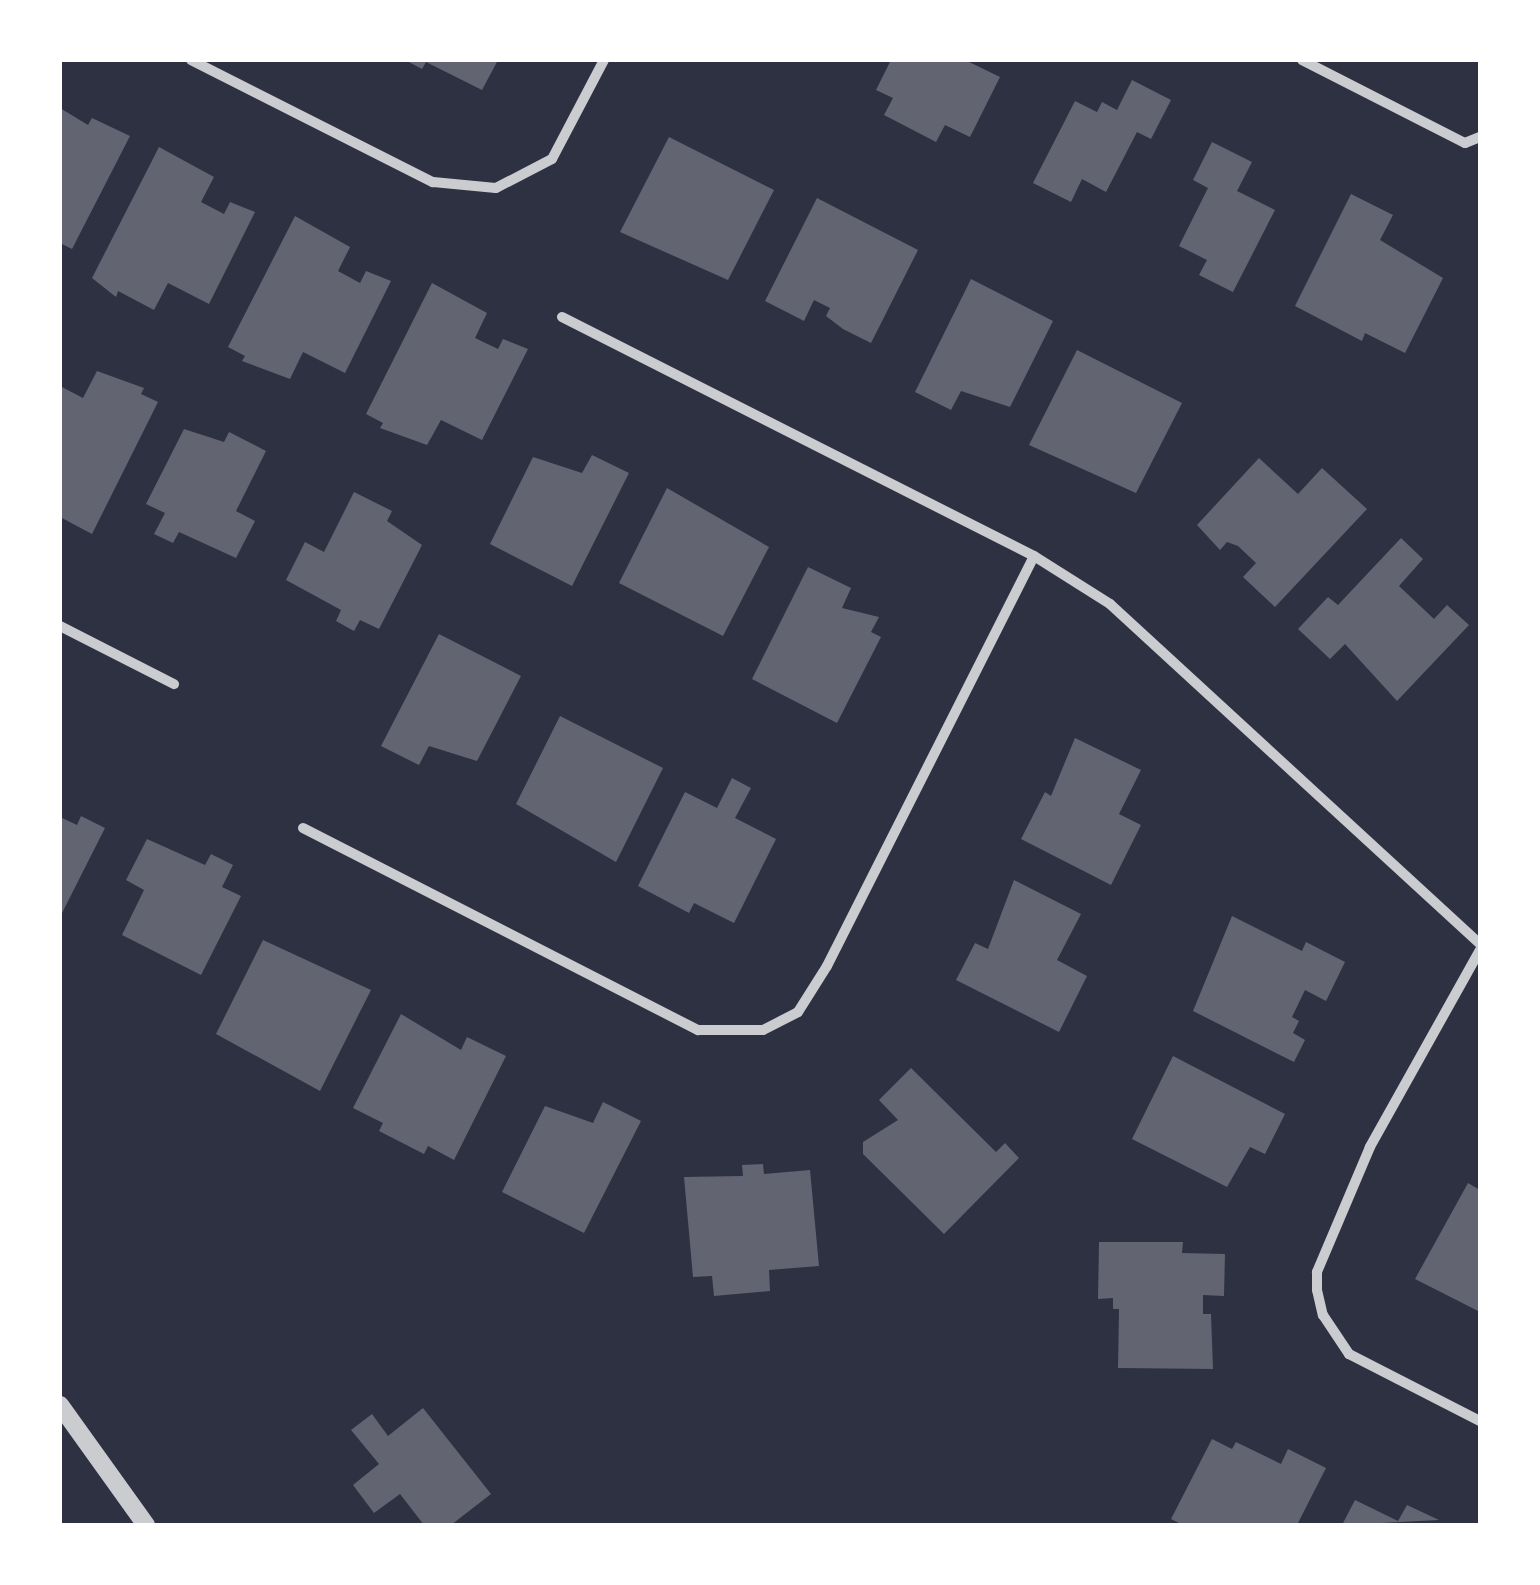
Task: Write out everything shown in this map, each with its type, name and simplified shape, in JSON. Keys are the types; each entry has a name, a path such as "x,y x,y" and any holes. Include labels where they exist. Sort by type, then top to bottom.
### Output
{"street":[{"path":"192,60 432,182 496,188 552,159 604,60"},
{"path":"1302,60 1466,143 1480,137"},
{"path":"562,317 1034,556 1110,604 1480,947 1370,1146 1317,1272 1323,1315 1348,1354 1480,1421"},
{"path":"303,828 698,1030 763,1030 798,1012 827,966 1034,556"},
{"path":"60,626 174,684"},
{"path":"60,1405 146,1525"}],"building":[{"path":"405,60 498,60 482,90 426,62 422,69"},
{"path":"891,60 965,60 1000,77 970,137 945,125 936,142 884,115 893,98 876,90"},
{"path":"1132,80 1171,100 1151,139 1137,132 1106,192 1082,179 1071,202 1033,183 1075,101 1097,112 1102,102 1117,110"},
{"path":"60,108 88,125 92,118 130,136 72,249 60,243"},
{"path":"669,137 774,190 728,280 620,232"},
{"path":"1212,142 1252,162 1237,191 1275,210 1233,292 1199,275 1207,260 1179,246 1208,188 1193,180"},
{"path":"159,147 214,177 201,202 224,214 230,202 255,212 209,304 168,283 154,310 118,291 116,297 92,278"},
{"path":"1351,194 1393,215 1380,240 1443,278 1405,353 1365,333 1362,341 1295,306"},
{"path":"817,198 918,250 871,343 843,329 826,316 830,308 814,300 804,321 765,301"},
{"path":"295,216 350,247 338,271 360,283 366,271 391,281 345,373 303,352 290,379 242,361 245,356 228,347"},
{"path":"971,279 1053,321 1010,407 961,391 951,410 915,392"},
{"path":"432,283 487,313 475,338 498,349 503,339 528,349 482,440 441,420 427,445 380,428 383,423 366,414"},
{"path":"1077,350 1182,403 1136,493 1029,445"},
{"path":"97,371 144,388 141,394 158,402 92,534 60,517 60,386 83,398"},
{"path":"184,429 224,442 229,432 266,451 236,511 255,521 236,558 179,532 173,543 154,534 165,513 146,504"},
{"path":"592,455 629,473 572,586 490,544 533,457 582,473"},
{"path":"1259,458 1298,494 1322,468 1367,509 1275,607 1243,577 1256,563 1238,546 1227,542 1220,550 1197,525"},
{"path":"667,488 769,547 723,636 619,583"},
{"path":"354,492 392,511 387,521 422,545 379,629 360,620 354,631 336,621 341,610 286,580 305,542 324,552"},
{"path":"1401,538 1423,559 1399,586 1434,619 1447,605 1469,625 1397,701 1345,644 1330,659 1298,629 1328,597 1338,605"},
{"path":"808,567 851,588 842,608 879,617 871,632 881,637 837,723 752,679"},
{"path":"439,634 521,676 477,761 429,746 419,765 381,746"},
{"path":"560,716 663,768 616,862 516,804"},
{"path":"1075,738 1141,770 1119,814 1141,825 1111,885 1021,839 1045,792 1051,796"},
{"path":"732,778 751,788 735,818 776,839 734,923 694,903 689,913 638,886 685,792 717,808"},
{"path":"81,816 105,828 60,917 60,817 77,825"},
{"path":"147,839 205,865 211,854 233,865 222,887 241,896 201,975 122,935 144,890 126,880"},
{"path":"1014,880 1081,914 1057,960 1087,976 1059,1032 956,980 975,943 988,949"},
{"path":"1232,916 1302,951 1306,942 1345,962 1326,1001 1305,990 1292,1017 1299,1021 1293,1033 1305,1040 1294,1062 1193,1011"},
{"path":"263,940 371,990 320,1091 216,1034"},
{"path":"401,1014 461,1050 467,1037 506,1056 454,1160 428,1146 424,1154 379,1131 383,1123 353,1108"},
{"path":"1173,1056 1285,1114 1265,1154 1250,1147 1227,1187 1132,1139"},
{"path":"911,1068 996,1152 1005,1143 1019,1158 944,1234 863,1154 863,1142 898,1120 879,1100"},
{"path":"603,1102 641,1121 584,1233 502,1192 545,1106 593,1123"},
{"path":"763,1164 764,1174 810,1170 819,1266 769,1270 770,1291 714,1296 712,1276 693,1277 684,1177 743,1176 742,1165"},
{"path":"1468,1183 1480,1190 1480,1312 1415,1279"},
{"path":"1099,1242 1183,1242 1182,1253 1225,1254 1224,1296 1203,1295 1203,1314 1211,1314 1213,1369 1118,1368 1119,1309 1113,1309 1113,1298 1098,1299"},
{"path":"423,1408 491,1494 451,1525 424,1525 400,1494 374,1513 353,1485 379,1464 351,1430 372,1414 388,1436"},
{"path":"1212,1439 1232,1449 1236,1442 1281,1464 1288,1449 1326,1468 1297,1525 1183,1525 1171,1519"},
{"path":"1355,1500 1398,1521 1407,1505 1439,1520 1342,1525"}]}
